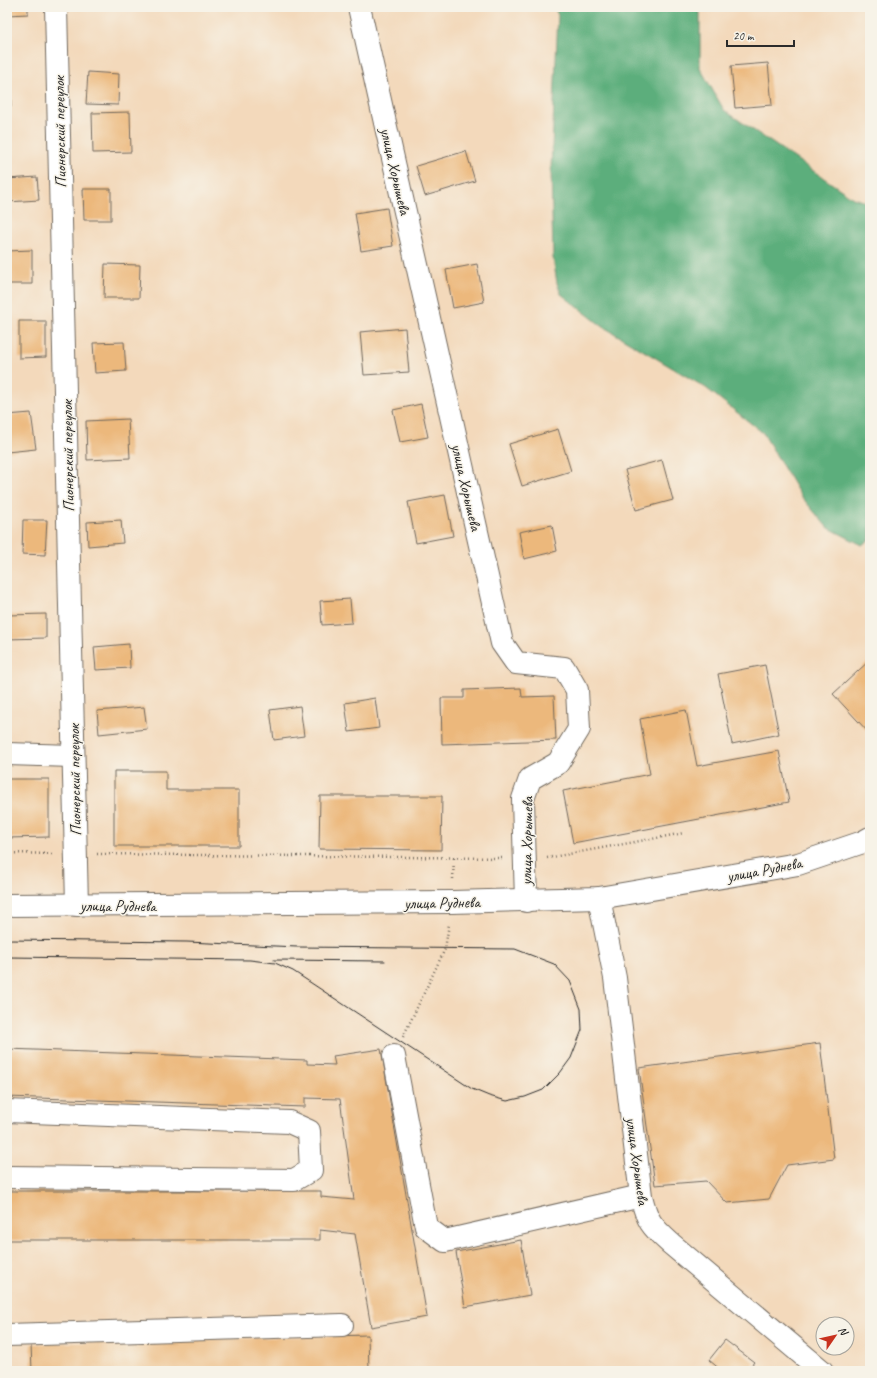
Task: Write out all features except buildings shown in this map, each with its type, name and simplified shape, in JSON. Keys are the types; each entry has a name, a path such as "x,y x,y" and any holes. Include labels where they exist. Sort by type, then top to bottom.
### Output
{"street":[{"name":"Пионерский переулок","path":"56,7 77,905"},
{"name":"улица Хорышева","path":"359,7 502,643 516,663 564,668 577,690 579,729 558,763 530,779 524,799 526,901"},
{"path":"7,754 74,756"},
{"name":"улица Руднева","path":"7,905 452,902 599,898 798,864 863,842 870,838"},
{"name":"улица Хорышева","path":"599,898 615,978 641,1196 646,1217 655,1229 822,1371"},
{"path":"394,1056 426,1227 445,1241 641,1196"},
{"path":"7,1111 289,1122 308,1131 311,1170 294,1180 7,1177"},
{"path":"7,1335 342,1325"}],"path":[{"path":"7,853 550,858 684,834"},
{"path":"394,1056 445,949 452,902 454,858"}],"green space":[{"path":"554,7 698,7 700,13 700,68 724,110 853,198 870,203 870,539 862,545 827,527 800,495 763,433 706,388 602,326 561,294 557,283 553,258 551,169 558,15"}],"tram line":[{"path":"7,940 187,942 297,947 515,949 554,964 570,981 581,1009 582,1030 571,1058 560,1073 543,1090 525,1097 507,1101 472,1089 293,971 275,963 250,960 7,957"},
{"path":"274,960 385,961"}]}
